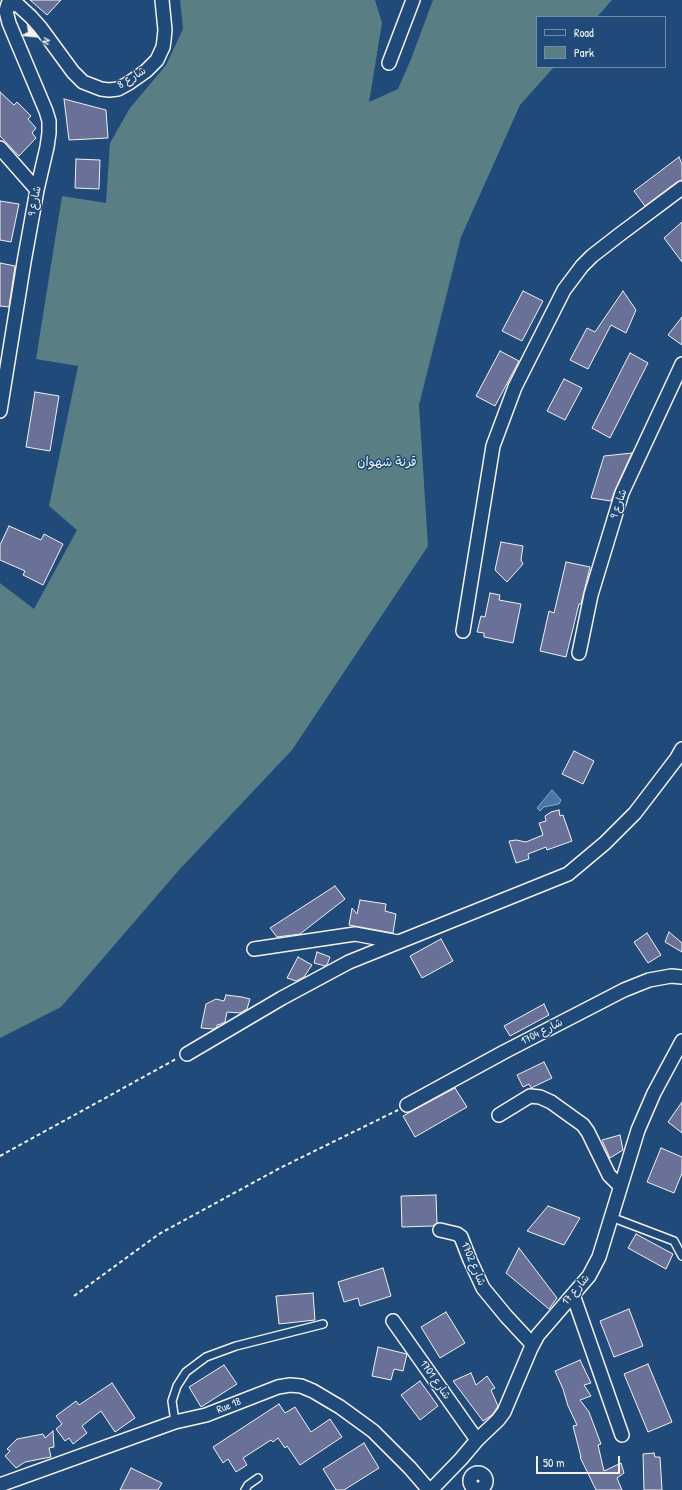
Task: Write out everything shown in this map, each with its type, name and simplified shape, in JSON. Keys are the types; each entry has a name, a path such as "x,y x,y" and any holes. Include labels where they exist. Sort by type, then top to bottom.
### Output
{"street":[{"name":"شارع 8","path":"7,2 18,5 31,17 73,72 83,82 101,89 109,90 118,89 129,83 146,71 157,60 163,47 164,35 162,0"},
{"path":"388,63 413,0"},
{"name":"شارع 9","path":"0,411 37,190 47,147 49,121 9,23 6,11 7,2"},
{"path":"0,148 37,190"},
{"path":"463,631 494,446 518,381 564,290 582,266 618,235 682,188"},
{"name":"شارع 9","path":"578,653 591,595 622,492 682,364"},
{"path":"187,1054 282,998 350,962 568,874 605,843 635,813 677,758 682,749"},
{"path":"254,949 355,934 398,942"},
{"name":"شارع 1704","path":"407,1105 504,1052 624,990 649,980 671,976 682,977"},
{"name":"شارع 17","path":"430,1490 504,1412 532,1344 543,1328 589,1276 599,1256 638,1130 654,1093 682,1041"},
{"path":"499,1115 530,1096 540,1097 551,1102 583,1125 588,1132 609,1175 620,1186"},
{"name":"شارع 1702","path":"440,1230 458,1234 461,1237 483,1288 532,1344"},
{"path":"573,1295 622,1435"},
{"name":"شارع 1701","path":"393,1320 477,1440"},
{"name":"Rue 18","path":"0,1485 175,1422 206,1415 278,1387 290,1385 301,1386 313,1391 340,1407 373,1431 430,1490"},
{"path":"461,1459 473,1474"}],"lane":[{"path":"611,1217 674,1241 682,1256"},
{"path":"175,1422 172,1401 177,1386 186,1372 206,1357 236,1346 323,1324"},
{"path":"245,1490 248,1485 258,1478"}],"path":[{"path":"0,1156 187,1054"},
{"path":"74,1296 159,1234 280,1168 407,1105"}],"green space":[{"path":"180,0 375,0 382,23 369,102 398,89 433,0 612,0 598,16 536,16 536,68 553,68 520,105 461,237 419,405 428,546 292,750 179,870 61,1007 0,1038 0,583 34,609 77,530 49,506 78,366 36,359 62,196 106,203 110,143 130,108 166,65 183,29"}],"water":[{"path":"552,790 561,800 559,804 544,807 540,811 537,808"}],"building":[{"path":"30,0 61,0 47,15"},
{"path":"0,92 14,105 17,102 31,116 28,119 36,128 32,133 36,138 19,156 0,136"},
{"path":"64,99 106,110 108,138 69,140"},
{"path":"679,157 682,164 682,180 677,182 645,206 634,191"},
{"path":"76,159 100,160 99,189 75,188"},
{"path":"0,201 19,204 11,242 0,240"},
{"path":"682,222 682,262 664,238"},
{"path":"0,263 15,266 9,307 0,306"},
{"path":"523,291 543,301 522,341 502,331"},
{"path":"623,291 636,310 626,333 611,325 588,369 570,360 587,328 595,332"},
{"path":"682,317 682,345 668,335"},
{"path":"500,351 519,361 495,406 476,396"},
{"path":"630,353 648,363 610,438 592,428"},
{"path":"564,379 582,388 565,420 547,411"},
{"path":"35,392 59,396 50,451 26,447"},
{"path":"632,453 611,501 591,498 604,456"},
{"path":"9,526 41,540 44,534 63,544 43,585 23,575 25,571 0,560 0,545"},
{"path":"501,542 523,546 521,560 523,564 507,582 495,570"},
{"path":"566,562 590,567 566,657 540,651 549,611 554,613"},
{"path":"490,593 500,595 499,600 521,604 513,643 484,637 484,633 477,632 481,616 485,617"},
{"path":"574,751 594,761 583,784 562,774"},
{"path":"559,810 560,816 563,815 572,841 547,850 546,847 528,854 529,859 516,863 509,841 516,840 526,842 543,835 539,823 546,821 545,816 551,812"},
{"path":"335,886 345,899 300,934 277,937 270,928"},
{"path":"360,900 386,904 385,911 396,914 393,933 349,925 352,908 357,914"},
{"path":"669,932 682,943 682,952 665,942"},
{"path":"647,933 661,955 648,963 634,942"},
{"path":"441,939 453,961 422,978 410,956"},
{"path":"317,952 330,957 327,965 325,966 314,963"},
{"path":"298,957 312,965 304,977 296,981 287,978"},
{"path":"226,995 250,999 247,1009 240,1013 227,1012 225,1022 217,1025 214,1029 201,1028 206,1004 216,999 224,1001"},
{"path":"544,1004 549,1015 510,1036 504,1026"},
{"path":"544,1062 552,1078 531,1088 529,1084 523,1087 517,1075"},
{"path":"455,1088 467,1107 415,1137 403,1116"},
{"path":"682,1102 682,1133 668,1122"},
{"path":"620,1135 623,1150 610,1158 602,1140"},
{"path":"661,1148 682,1157 682,1173 674,1193 647,1182"},
{"path":"436,1195 437,1223 433,1226 402,1227 401,1196"},
{"path":"548,1206 580,1218 564,1245 527,1231"},
{"path":"636,1234 673,1254 666,1269 628,1248"},
{"path":"519,1248 557,1298 549,1309 506,1273"},
{"path":"383,1268 391,1296 360,1306 358,1298 344,1302 338,1282"},
{"path":"313,1293 315,1320 279,1324 276,1296"},
{"path":"629,1309 643,1346 614,1357 600,1321"},
{"path":"446,1312 465,1343 440,1358 421,1327"},
{"path":"378,1347 407,1354 403,1371 394,1369 391,1380 372,1376"},
{"path":"580,1360 591,1383 584,1385 591,1396 580,1400 589,1412 601,1444 598,1445 604,1471 621,1463 624,1473 617,1478 622,1490 596,1490 580,1457 573,1426 577,1425 555,1371"},
{"path":"648,1364 672,1422 648,1432 624,1374"},
{"path":"224,1365 237,1384 201,1407 189,1387"},
{"path":"471,1373 476,1385 487,1376 495,1388 491,1390 498,1406 492,1415 483,1421 453,1381"},
{"path":"420,1381 438,1406 420,1420 401,1395"},
{"path":"112,1383 135,1418 115,1432 101,1411 82,1426 87,1433 73,1444 69,1438 65,1441 56,1429 62,1424 56,1416 76,1401 79,1405"},
{"path":"279,1404 285,1413 295,1407 311,1432 330,1419 342,1437 300,1465 287,1446 285,1448 278,1438 273,1442 271,1440 243,1458 247,1465 236,1472 228,1459 223,1463 213,1447"},
{"path":"53,1431 54,1447 49,1448 51,1457 25,1462 16,1468 5,1456 10,1451 7,1449 17,1439 43,1434 45,1438"},
{"path":"364,1443 379,1468 344,1490 336,1490 323,1469"},
{"path":"654,1453 655,1457 660,1457 662,1490 644,1490 643,1454"},
{"path":"131,1468 162,1483 158,1490 120,1490"}],"district":[{"name":"قرنة شهوان","path":"387,463"}]}
